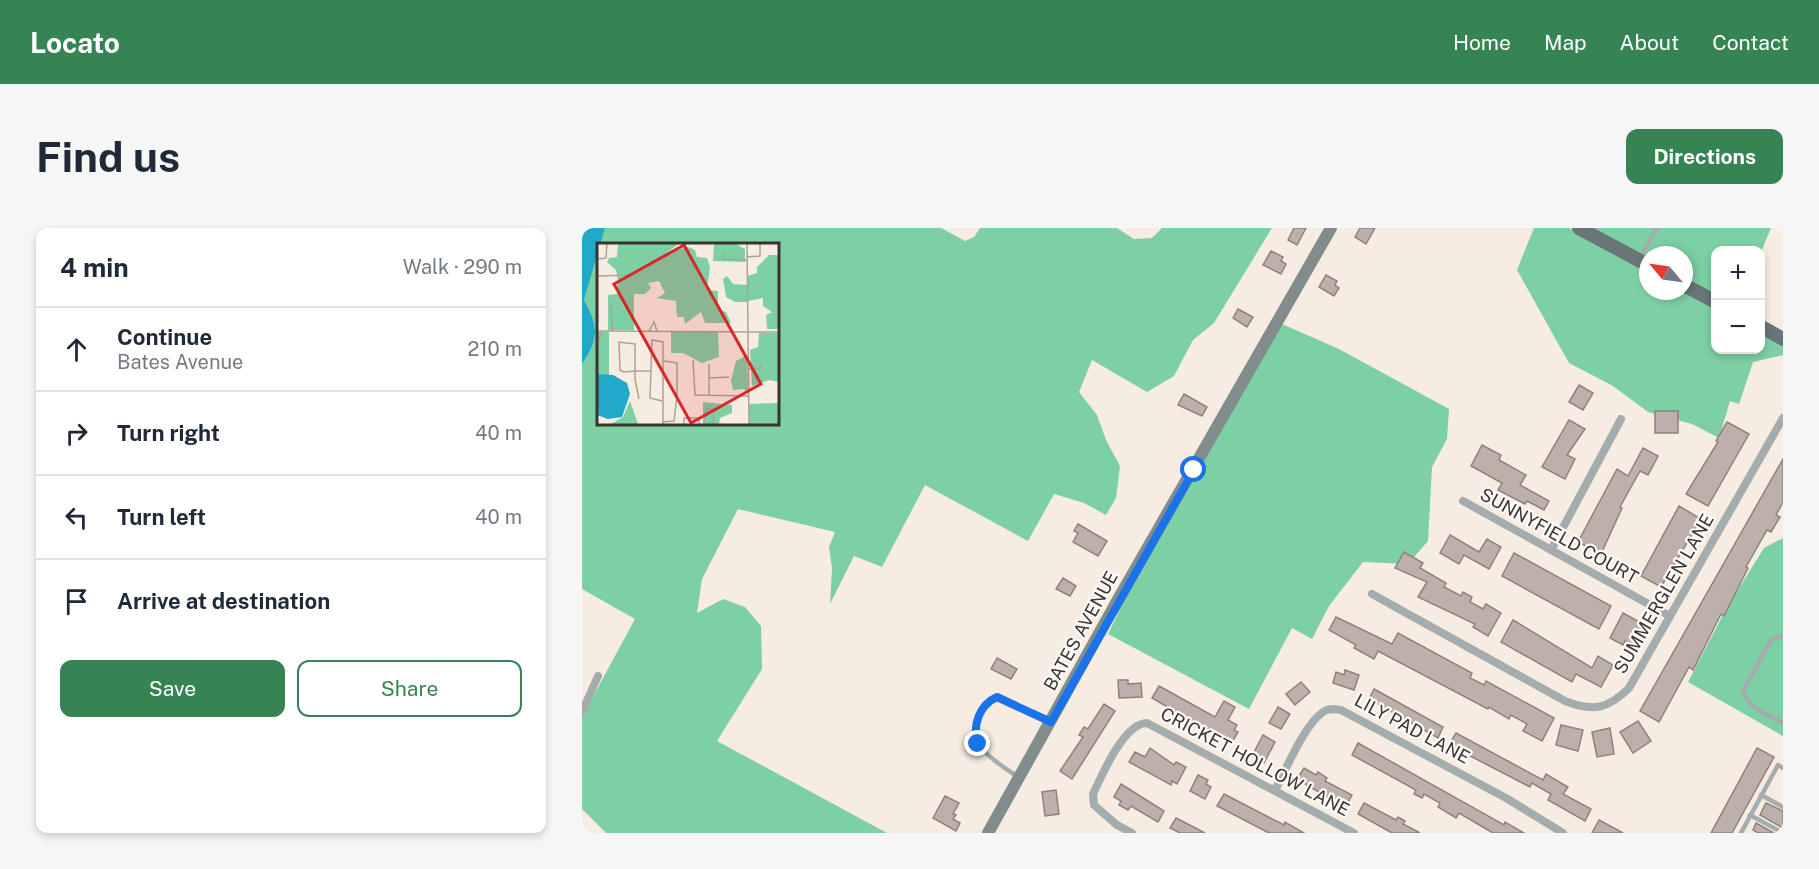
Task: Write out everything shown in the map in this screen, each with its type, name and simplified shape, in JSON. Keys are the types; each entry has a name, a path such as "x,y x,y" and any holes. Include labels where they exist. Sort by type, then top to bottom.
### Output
{"main road":[{"path":"1579,228 1639,261"},
{"path":"1693,290 1712,300"},
{"path":"1765,328 1783,339"}],"street":[{"name":"BATES AVENUE","path":"988,833 1331,228"},
{"name":"SUMMERGLEN LANE","path":"1372,594 1581,707 1614,703 1629,688 1783,418"},
{"path":"1551,550 1621,419"},
{"name":"SUNNYFIELD COURT","path":"1463,501 1670,616"},
{"path":"582,712 598,676"},
{"name":"LILY PAD LANE","path":"1275,790 1311,725 1322,713 1335,709 1350,714 1506,798 1563,833"},
{"name":"CRICKET HOLLOW LANE","path":"1132,833 1102,814 1094,805 1093,794 1127,734 1142,723 1184,740 1354,833"}],"lane":[{"path":"1650,246 1657,228"},
{"path":"1783,638 1778,636 1771,640 1743,691 1745,698 1754,707 1783,723"},
{"path":"1019,778 978,744 975,729 980,713 997,697 1051,722"},
{"path":"1742,832 1778,765 1783,768"},
{"path":"1761,795 1783,807"},
{"path":"1750,815 1783,833"}],"green space":[{"path":"605,228 941,228 965,241 974,237 980,228 1117,228 1134,239 1152,238 1162,228 1272,228 1214,323 1193,340 1174,376 1147,392 1092,360 1079,392 1097,415 1106,440 1120,466 1116,498 1106,515 1084,503 1054,494 1028,541 925,485 882,567 854,556 830,604 832,568 829,547 835,532 738,509 702,579 697,613 723,599 745,607 761,626 762,669 717,741 887,833 606,833 582,809 582,700 589,704 635,619 582,589 582,364 592,347 595,332 592,317 584,300 597,250 597,424 778,424 778,243 599,243"},
{"path":"1534,228 1569,228 1639,266 1639,300 1693,300 1693,296 1711,305 1711,354 1765,354 1765,335 1783,346 1783,355 1753,362 1739,404 1730,401 1719,438 1692,424 1648,412 1613,386 1569,363 1517,270"},
{"path":"1589,228 1771,228 1764,246 1711,246 1711,295 1693,285 1693,246 1639,246 1639,255"},
{"path":"1282,324 1339,349 1449,409 1447,439 1432,467 1428,541 1408,564 1363,562 1329,606 1312,639 1292,628 1249,709 1108,634 1125,599"},
{"path":"1783,538 1783,736 1688,682 1726,609 1764,548"}],"water":[{"path":"582,228 605,228 601,243 597,243 597,255 584,300 592,317 595,332 592,347 582,364"}],"building":[{"path":"1294,228 1306,228 1297,245 1288,240"},
{"path":"1360,228 1375,228 1366,244 1355,237"},
{"path":"1271,251 1283,257 1281,261 1286,264 1281,274 1263,265"},
{"path":"1326,275 1337,281 1335,285 1339,288 1334,296 1319,287"},
{"path":"1238,309 1253,317 1247,327 1233,318"},
{"path":"1579,385 1593,393 1583,410 1569,402"},
{"path":"1184,394 1207,407 1202,416 1178,405"},
{"path":"1655,411 1678,411 1678,433 1655,433"},
{"path":"1569,420 1585,429 1567,455 1575,459 1565,479 1542,467"},
{"path":"1727,422 1749,434 1708,506 1686,494 1718,442 1716,441"},
{"path":"1482,445 1501,455 1499,460 1526,475 1520,485 1549,501 1544,510 1527,501 1525,504 1498,490 1502,483 1471,466"},
{"path":"1643,448 1658,456 1648,475 1640,471 1620,507 1622,508 1601,554 1578,542 1617,469 1628,476"},
{"path":"1783,459 1783,502 1776,515 1780,517 1771,532 1767,530 1746,567 1748,568 1724,616 1721,614 1693,670 1689,667 1659,722 1640,711"},
{"path":"1679,506 1701,519 1661,587 1641,576"},
{"path":"1078,524 1107,541 1098,556 1073,542 1078,533 1074,531"},
{"path":"1450,535 1479,552 1487,539 1501,547 1489,569 1464,555 1459,564 1440,553"},
{"path":"1404,552 1423,563 1420,568 1446,583 1444,587 1461,596 1463,592 1472,597 1470,602 1483,609 1486,604 1501,613 1488,636 1473,627 1475,624 1418,597 1427,582 1395,568"},
{"path":"1514,553 1611,606 1599,629 1502,576"},
{"path":"1063,578 1076,586 1070,596 1056,589"},
{"path":"1623,613 1643,624 1631,645 1625,641 1623,645 1610,638"},
{"path":"1336,617 1392,644 1398,633 1472,673 1470,678 1484,685 1486,681 1554,718 1542,741 1523,731 1527,724 1511,715 1509,719 1489,707 1488,709 1378,651 1374,659 1354,648 1356,645 1329,630"},
{"path":"1513,620 1592,668 1598,656 1613,665 1601,687 1576,674 1572,682 1501,642"},
{"path":"997,658 1017,669 1011,679 991,669"},
{"path":"1345,670 1359,675 1354,690 1333,683 1336,672 1344,675"},
{"path":"1118,680 1128,680 1128,684 1141,683 1142,697 1119,698"},
{"path":"1301,682 1310,692 1295,705 1286,694"},
{"path":"1159,686 1215,717 1224,701 1235,707 1228,720 1237,725 1234,730 1238,732 1231,744 1152,698"},
{"path":"1374,689 1443,727 1438,738 1369,699"},
{"path":"1104,704 1115,711 1072,779 1060,771 1083,737 1079,735 1084,727 1088,729"},
{"path":"1278,707 1290,714 1281,729 1269,723"},
{"path":"1638,721 1651,741 1633,753 1620,732"},
{"path":"1561,725 1583,730 1578,751 1556,745"},
{"path":"1610,728 1614,754 1597,757 1592,732"},
{"path":"1456,733 1543,780 1546,774 1568,787 1563,794 1591,809 1585,821 1548,800 1551,794 1532,783 1530,787 1449,745"},
{"path":"1263,735 1275,742 1264,763 1252,756"},
{"path":"1358,743 1504,825 1505,822 1524,833 1493,833 1459,813 1456,818 1438,807 1440,803 1424,794 1422,798 1414,794 1416,790 1352,755"},
{"path":"1150,748 1174,765 1176,762 1186,767 1177,784 1172,781 1171,785 1129,762 1135,752 1145,757"},
{"path":"1757,748 1774,757 1732,833 1711,833"},
{"path":"1304,768 1316,775 1318,772 1327,778 1325,781 1352,795 1345,808 1297,779"},
{"path":"1198,775 1208,780 1206,784 1211,787 1205,799 1190,791"},
{"path":"1121,784 1164,811 1158,822 1131,806 1128,810 1119,805 1121,801 1114,797"},
{"path":"1056,790 1059,814 1045,816 1042,792"},
{"path":"1224,794 1304,833 1269,833 1217,806"},
{"path":"945,796 959,803 953,814 956,815 953,819 960,823 956,831 933,818"},
{"path":"1364,803 1396,820 1398,817 1405,821 1403,824 1420,833 1392,833 1358,814"},
{"path":"1766,803 1783,811 1783,828 1760,815"},
{"path":"1176,818 1205,833 1180,833 1170,828"},
{"path":"1599,820 1623,833 1592,833"},
{"path":"1756,823 1774,833 1758,833 1753,830"}],"route":[{"path":"978,744 976,723 980,713 993,698 997,697 1015,703 1051,722 1120,596 1194,470"}]}
